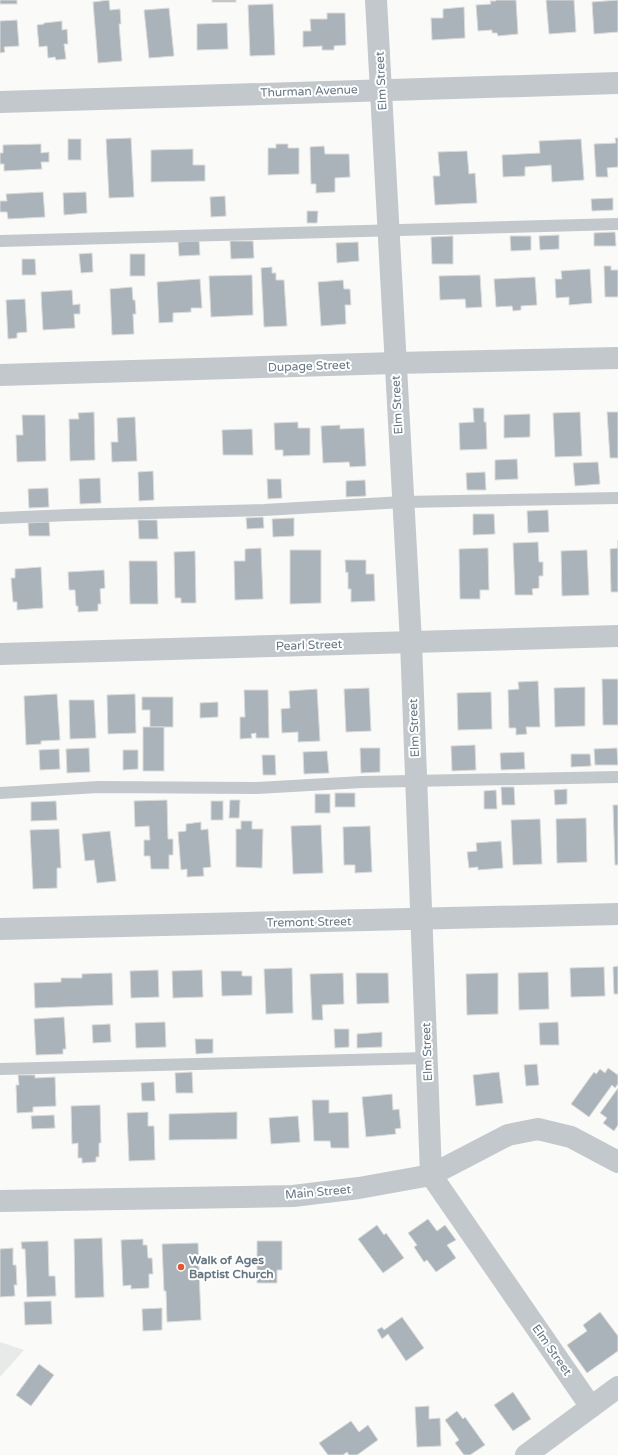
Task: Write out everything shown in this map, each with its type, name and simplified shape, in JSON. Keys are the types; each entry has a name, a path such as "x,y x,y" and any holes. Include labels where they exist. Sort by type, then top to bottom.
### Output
{"street":[{"name":"Elm Street","path":"376,0 411,642 431,1176 591,1407"},
{"name":"Thurman Avenue","path":"0,102 381,89 618,83"},
{"name":"Dupage Street","path":"0,375 618,358"},
{"name":"Pearl Street","path":"0,654 618,636"},
{"name":"Tremont Street","path":"0,929 422,920 618,914"},
{"name":"Main Street","path":"0,1201 293,1196 359,1188 431,1176 508,1135 538,1129 571,1136 618,1162"},
{"path":"526,1455 618,1387"}],"lane":[{"path":"0,241 618,224"},
{"path":"0,518 264,510 403,502 618,498"},
{"path":"0,793 98,787 257,788 416,781 618,777"},
{"path":"0,1069 427,1058"}],"shaded area":[{"path":"0,1342 24,1350 0,1377"}],"building":[{"path":"0,0 17,0 17,4 0,4"},
{"path":"109,0 110,10 120,9 121,24 119,24 122,61 98,63 93,2"},
{"path":"212,0 236,0 236,2 212,2"},
{"path":"516,0 518,34 498,36 497,33 492,33 492,30 478,31 476,5 491,4 490,1"},
{"path":"546,0 574,0 576,32 549,34"},
{"path":"618,0 618,32 594,34 592,2"},
{"path":"273,4 275,55 250,56 248,5"},
{"path":"464,7 465,38 432,40 431,18 443,18 443,9"},
{"path":"169,8 174,56 149,58 144,10"},
{"path":"327,13 345,13 346,45 334,46 334,50 322,50 322,46 303,47 303,31 311,31 310,19 327,19"},
{"path":"17,20 19,46 4,47 5,52 0,53 0,21"},
{"path":"62,21 62,30 67,29 68,44 64,44 66,59 56,60 55,57 48,58 47,46 39,47 37,25"},
{"path":"227,23 228,49 197,50 197,24"},
{"path":"131,138 134,197 109,198 106,139"},
{"path":"615,138 618,138 618,167 607,168 608,177 596,177 594,144 616,143"},
{"path":"68,139 81,139 81,160 68,160"},
{"path":"581,139 584,180 552,182 551,165 525,167 525,176 503,177 502,155 540,153 539,141"},
{"path":"41,144 41,153 49,152 49,162 41,162 42,169 4,171 4,164 0,164 0,153 3,153 3,145"},
{"path":"276,144 288,144 288,148 299,148 299,174 268,175 268,148 276,148"},
{"path":"324,146 325,154 349,154 350,177 335,178 335,192 316,193 316,184 311,184 310,147"},
{"path":"193,149 193,165 205,165 205,181 151,182 151,150"},
{"path":"467,151 469,174 475,173 477,203 435,205 433,176 440,176 438,152"},
{"path":"43,192 45,217 8,219 7,212 0,212 0,201 7,201 6,194"},
{"path":"86,192 87,213 64,215 63,193"},
{"path":"225,196 226,216 211,217 210,197"},
{"path":"613,198 613,210 592,211 591,199"},
{"path":"307,211 318,211 317,223 307,223"},
{"path":"615,232 616,246 594,246 594,233"},
{"path":"559,235 559,249 540,250 539,236"},
{"path":"453,236 453,264 432,264 431,237"},
{"path":"510,236 531,236 531,250 511,251"},
{"path":"199,241 200,255 179,256 178,242"},
{"path":"230,241 253,241 254,258 231,259"},
{"path":"358,242 359,261 337,263 336,243"},
{"path":"92,253 93,272 81,273 79,254"},
{"path":"130,254 145,254 145,276 130,276"},
{"path":"22,259 35,259 36,275 22,275"},
{"path":"604,266 611,266 611,270 618,270 618,297 605,297"},
{"path":"272,267 272,273 276,273 276,280 284,280 287,326 264,327 261,268"},
{"path":"590,269 592,303 569,305 569,297 556,298 555,279 562,279 561,271"},
{"path":"252,275 253,315 211,317 209,276"},
{"path":"480,275 482,307 466,308 465,299 440,300 439,276"},
{"path":"535,277 537,305 521,306 521,310 513,311 512,306 496,307 494,279"},
{"path":"200,279 202,308 191,308 191,312 173,313 173,322 159,323 157,282"},
{"path":"343,280 344,289 350,289 351,305 345,305 346,324 321,326 318,282"},
{"path":"132,287 136,314 133,314 134,334 112,335 110,289"},
{"path":"72,290 73,305 80,304 80,314 74,314 75,328 43,330 41,292"},
{"path":"25,299 27,332 17,333 17,338 8,339 6,300"},
{"path":"473,408 484,408 487,449 460,450 459,423 474,422"},
{"path":"94,412 95,460 70,461 69,419 79,419 78,413"},
{"path":"580,412 582,456 555,457 553,413"},
{"path":"607,412 618,412 618,458 610,458"},
{"path":"530,414 530,437 504,438 504,415"},
{"path":"22,415 45,415 46,461 17,462 16,435 23,435"},
{"path":"135,417 137,461 112,462 111,442 118,442 117,418"},
{"path":"298,422 298,428 310,428 310,455 283,456 283,450 275,450 274,423"},
{"path":"340,425 340,429 364,428 366,466 350,467 349,462 323,463 321,426"},
{"path":"252,429 253,455 223,455 222,430"},
{"path":"517,459 518,479 495,480 495,460"},
{"path":"598,462 600,484 575,486 573,463"},
{"path":"153,471 154,500 139,501 138,472"},
{"path":"485,472 486,490 467,490 466,473"},
{"path":"100,478 101,503 80,504 79,479"},
{"path":"267,479 281,479 282,498 268,499"},
{"path":"365,480 366,496 346,497 346,481"},
{"path":"48,488 49,507 29,508 28,489"},
{"path":"548,510 549,532 528,533 527,511"},
{"path":"473,514 494,514 495,534 473,535"},
{"path":"263,517 264,528 247,529 246,518"},
{"path":"294,518 294,536 273,537 272,519"},
{"path":"138,520 157,520 158,539 139,539"},
{"path":"49,522 50,536 29,536 28,523"},
{"path":"538,542 539,562 543,562 543,576 539,576 539,588 532,589 533,595 515,595 513,543"},
{"path":"261,548 263,599 235,600 234,561 245,561 245,549"},
{"path":"488,548 489,590 480,590 480,599 460,599 459,549"},
{"path":"618,548 618,592 611,592 610,549"},
{"path":"290,550 321,550 321,603 290,604"},
{"path":"587,550 589,595 562,596 561,551"},
{"path":"195,551 196,603 181,603 181,598 175,598 174,552"},
{"path":"345,560 366,560 366,574 374,574 375,601 351,602 351,589 348,589 348,572 346,573"},
{"path":"129,561 157,561 158,604 130,604"},
{"path":"41,567 43,608 17,610 17,602 13,602 11,578 15,578 15,569"},
{"path":"104,570 105,588 100,589 101,604 98,604 98,611 78,612 75,590 69,590 68,572"},
{"path":"602,679 618,679 618,725 603,725"},
{"path":"538,681 540,727 526,727 527,734 516,735 516,728 509,728 508,690 519,689 518,682"},
{"path":"585,687 585,726 555,727 554,688"},
{"path":"369,688 371,731 346,732 344,689"},
{"path":"317,689 320,741 298,742 298,732 282,733 281,709 290,708 289,691"},
{"path":"244,690 268,690 269,738 256,738 256,733 251,734 252,738 240,739 240,717 245,717"},
{"path":"491,692 492,729 458,730 457,693"},
{"path":"57,694 60,740 41,741 41,744 26,745 24,696"},
{"path":"135,694 136,733 108,734 107,695"},
{"path":"142,697 173,697 173,727 150,727 150,710 142,710"},
{"path":"69,700 94,700 96,738 70,739"},
{"path":"218,702 218,717 200,718 200,703"},
{"path":"143,727 164,727 164,771 143,771"},
{"path":"475,745 476,770 452,771 451,746"},
{"path":"89,748 90,772 67,773 66,749"},
{"path":"360,748 380,748 380,772 361,773"},
{"path":"617,748 618,765 595,765 594,749"},
{"path":"59,749 60,769 40,770 39,750"},
{"path":"123,750 138,750 138,769 123,770"},
{"path":"327,751 329,773 304,774 303,752"},
{"path":"524,752 525,769 501,770 500,753"},
{"path":"571,754 590,754 591,766 571,767"},
{"path":"262,755 275,755 276,775 263,775"},
{"path":"501,787 514,787 515,805 502,805"},
{"path":"567,789 567,804 555,805 554,790"},
{"path":"496,790 497,809 484,809 484,791"},
{"path":"335,793 355,793 355,807 335,807"},
{"path":"315,794 330,794 330,813 315,813"},
{"path":"167,800 168,839 173,839 173,855 169,855 169,869 151,869 150,856 144,856 144,840 150,840 149,826 135,827 134,801"},
{"path":"230,800 240,800 239,818 229,818"},
{"path":"56,801 57,820 31,821 31,802"},
{"path":"211,801 223,801 223,820 211,820"},
{"path":"613,805 618,805 618,865 615,865"},
{"path":"586,818 587,862 557,863 556,819"},
{"path":"540,819 542,864 513,865 511,820"},
{"path":"241,821 252,821 252,829 263,829 262,868 236,867 236,829 241,829"},
{"path":"201,822 201,830 208,829 211,867 203,868 204,876 187,877 187,869 181,870 178,832 186,831 186,824"},
{"path":"321,825 323,873 293,874 291,826"},
{"path":"370,826 372,872 355,873 355,865 344,865 343,827"},
{"path":"59,829 61,868 57,868 57,888 33,889 30,830"},
{"path":"110,831 116,881 97,883 94,860 85,861 82,834"},
{"path":"501,841 503,868 478,870 478,867 469,868 467,852 477,851 476,843"},
{"path":"618,966 618,994 614,994 613,967"},
{"path":"604,967 605,996 571,997 570,968"},
{"path":"292,968 293,1013 266,1014 264,969"},
{"path":"158,970 159,997 131,998 130,971"},
{"path":"202,970 203,997 173,998 172,971"},
{"path":"221,971 242,971 242,976 252,976 252,995 222,996"},
{"path":"548,972 549,1009 519,1010 518,973"},
{"path":"112,973 113,1005 35,1008 34,983 61,982 61,978 82,978 82,974"},
{"path":"343,973 344,1004 322,1005 323,1020 312,1020 310,974"},
{"path":"356,973 388,973 389,1003 357,1004"},
{"path":"498,973 498,1014 467,1015 466,974"},
{"path":"64,1017 66,1049 63,1049 63,1054 36,1055 34,1019"},
{"path":"165,1022 166,1047 136,1048 135,1023"},
{"path":"558,1022 559,1045 540,1045 539,1023"},
{"path":"110,1024 111,1042 93,1043 92,1025"},
{"path":"334,1029 349,1029 349,1047 335,1048"},
{"path":"382,1032 382,1047 357,1048 357,1034"},
{"path":"195,1039 213,1039 213,1053 196,1054"},
{"path":"537,1064 539,1085 526,1086 524,1065"},
{"path":"608,1068 618,1075 618,1084 615,1088 612,1085 589,1117 571,1104 594,1072 596,1074 600,1069 605,1073"},
{"path":"192,1072 193,1093 176,1093 175,1073"},
{"path":"499,1072 503,1103 476,1106 473,1075"},
{"path":"18,1075 35,1075 35,1078 55,1077 56,1106 33,1107 33,1112 17,1113 16,1085 19,1085"},
{"path":"154,1082 155,1101 142,1101 141,1083"},
{"path":"618,1088 618,1125 614,1131 603,1123 607,1118 600,1113"},
{"path":"392,1094 393,1110 399,1109 401,1128 395,1129 396,1134 366,1137 362,1097"},
{"path":"312,1100 329,1100 329,1113 348,1112 349,1148 331,1148 330,1141 314,1141"},
{"path":"100,1105 101,1143 99,1143 99,1157 96,1157 96,1162 82,1163 82,1158 78,1158 78,1143 72,1144 71,1106"},
{"path":"148,1112 148,1126 154,1126 155,1160 129,1161 127,1113"},
{"path":"237,1112 237,1139 169,1140 169,1114"},
{"path":"54,1115 55,1128 32,1129 31,1116"},
{"path":"298,1116 300,1142 271,1144 269,1118"},
{"path":"428,1219 437,1231 445,1225 456,1240 447,1245 456,1258 436,1272 427,1260 424,1262 414,1247 417,1245 408,1233"},
{"path":"377,1225 384,1235 386,1233 404,1258 383,1273 358,1239"},
{"path":"102,1238 104,1297 75,1298 74,1239"},
{"path":"143,1239 143,1245 147,1245 148,1258 152,1258 153,1274 149,1274 149,1288 131,1289 131,1285 123,1286 121,1240"},
{"path":"48,1241 49,1276 55,1276 56,1296 27,1297 25,1249 22,1249 21,1242"},
{"path":"257,1241 282,1241 282,1270 277,1270 277,1283 257,1283"},
{"name":"Walk of Ages Baptist Church","path":"198,1243 201,1320 167,1322 162,1244"},
{"path":"13,1248 13,1265 16,1265 17,1285 14,1285 15,1296 0,1297 0,1249"},
{"path":"51,1301 52,1324 25,1325 24,1302"},
{"path":"162,1308 162,1330 143,1331 142,1309"},
{"path":"600,1312 618,1336 618,1351 587,1373 567,1345 587,1331 583,1325"},
{"path":"402,1317 424,1348 406,1361 388,1334 382,1339 377,1330 382,1327 384,1330"},
{"path":"39,1364 54,1375 31,1406 16,1395"},
{"path":"513,1392 531,1419 513,1431 494,1405"},
{"path":"429,1406 429,1419 440,1418 441,1446 417,1447 415,1407"},
{"path":"457,1411 463,1419 465,1417 485,1445 470,1455 464,1455 455,1443 459,1440 445,1420"},
{"path":"351,1421 359,1432 368,1425 378,1440 357,1455 349,1455 347,1452 343,1455 328,1455 319,1443"}],"place":[{"name":"Walk of Ages Baptist Church","path":"181,1267"}]}
